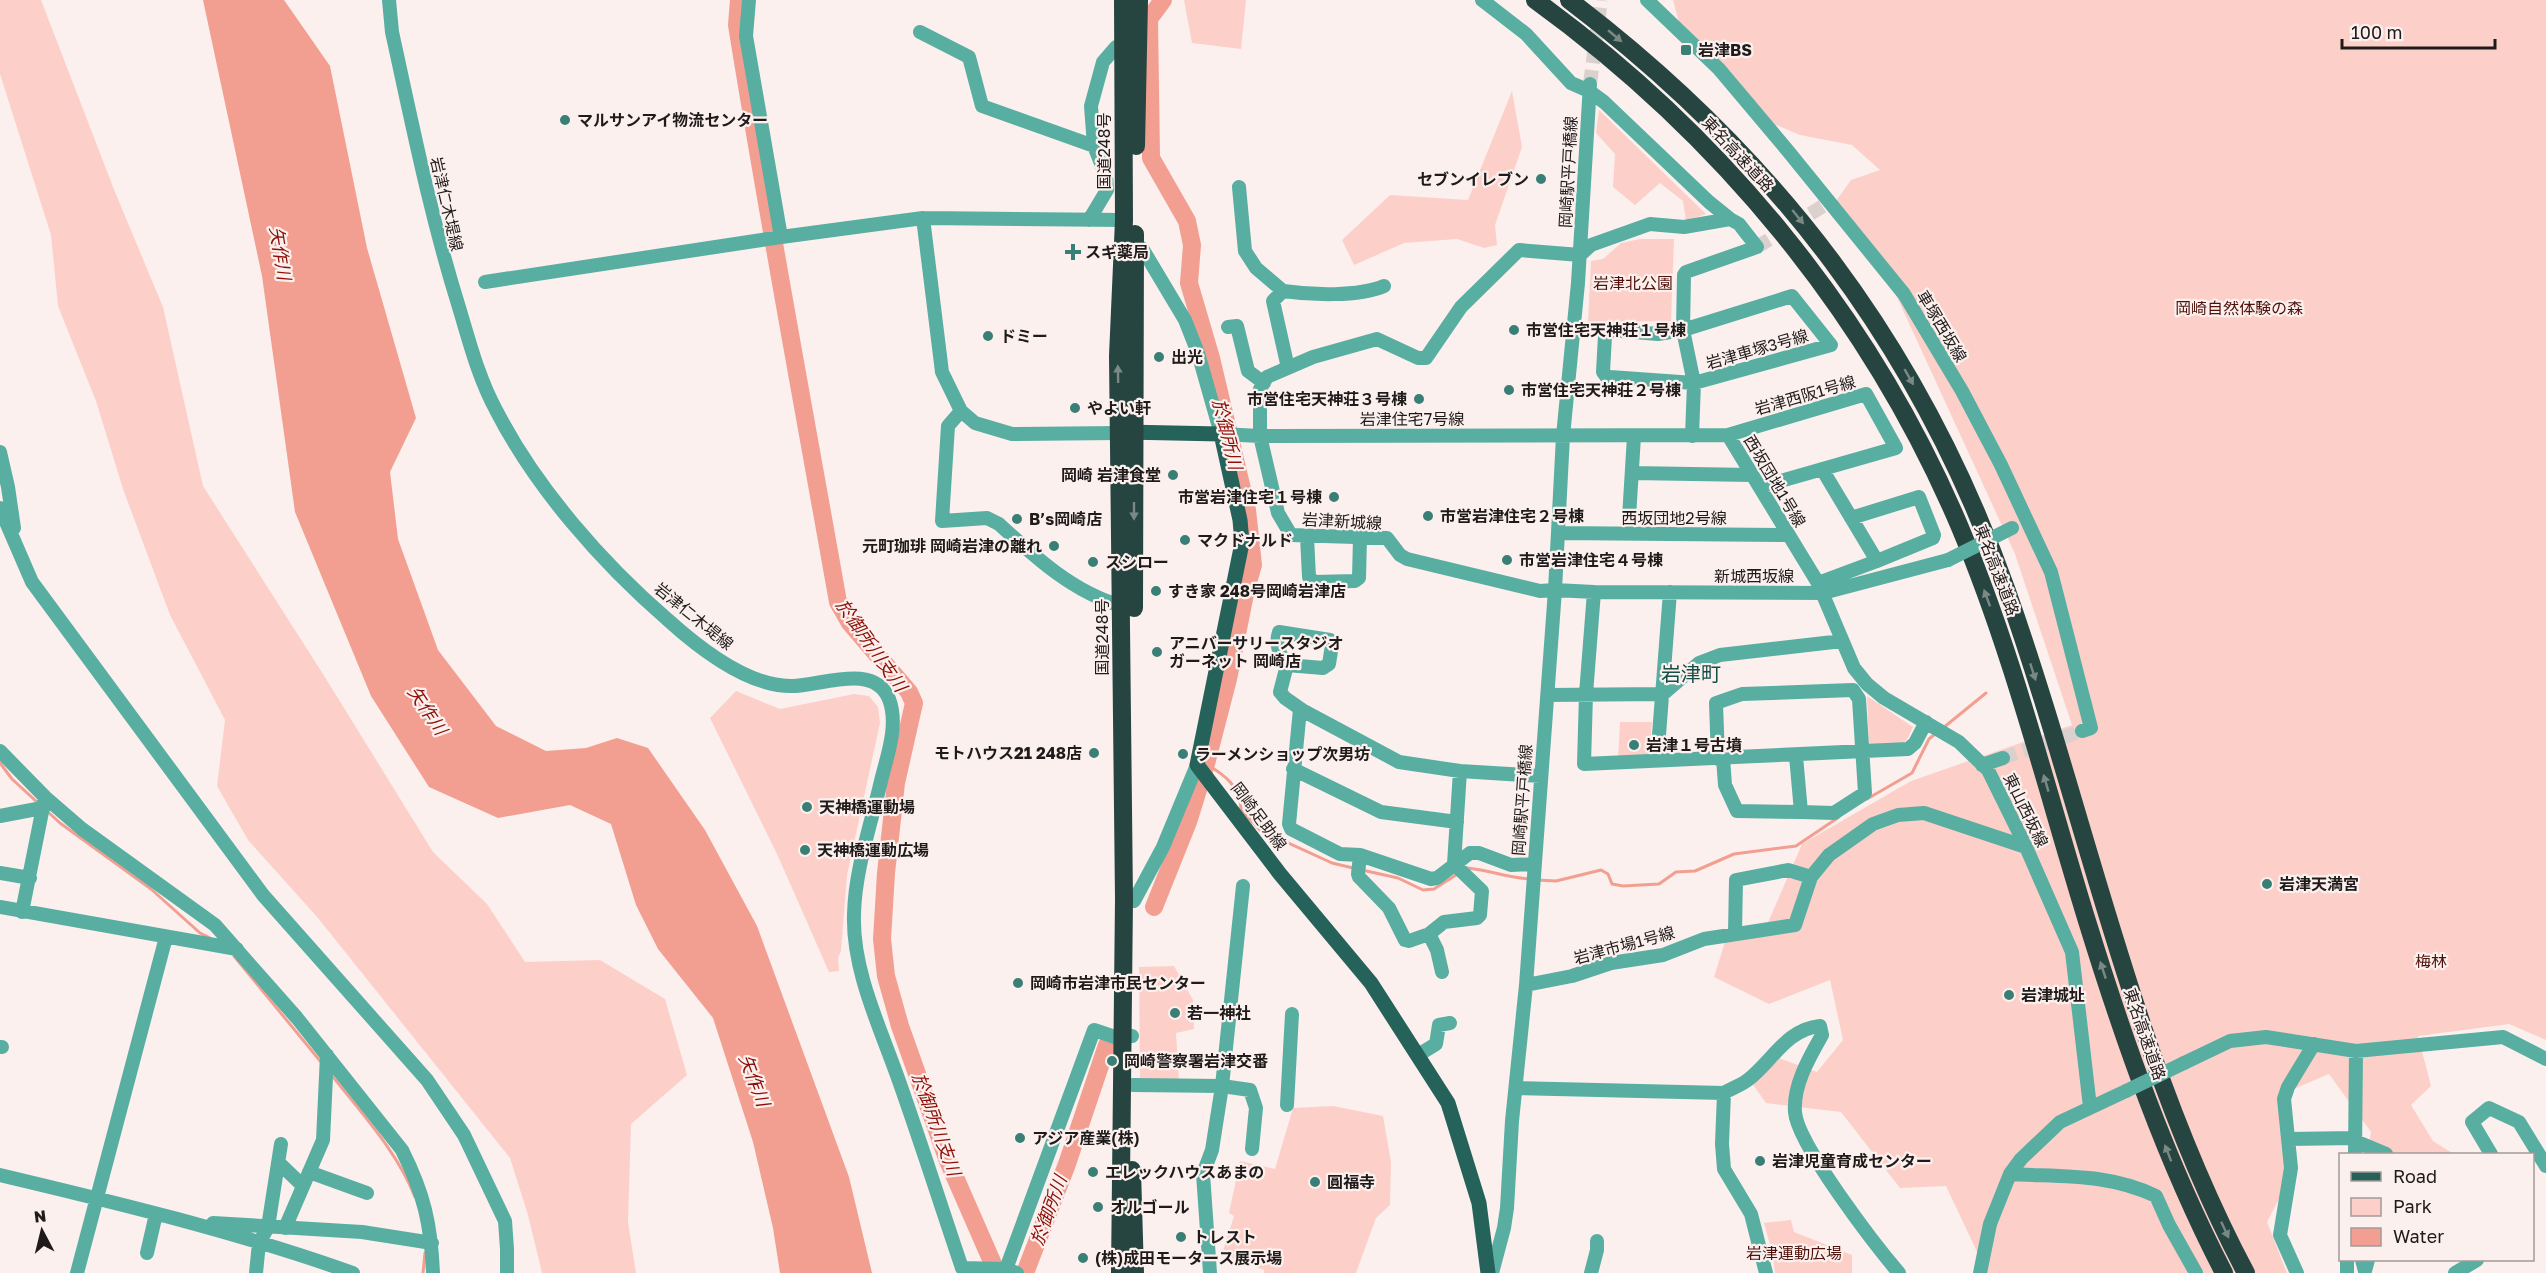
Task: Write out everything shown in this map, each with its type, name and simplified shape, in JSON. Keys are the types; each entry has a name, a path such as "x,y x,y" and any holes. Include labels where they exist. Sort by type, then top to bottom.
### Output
{"highway":[{"name":"国道248号","path":"1120,1273 1126,1036 1134,901 1126,432 1118,356 1124,220 1123,0"},
{"name":"国道248号","path":"1135,1273 1133,1085 1126,1036 1122,606 1138,0"},
{"name":"東名高速道路","path":"1535,0 1658,100 1738,180 1769,216 1834,303 1886,381 1913,429 1960,526 2002,640 2111,996 2144,1092 2192,1207 2224,1273"},
{"name":"東名高速道路","path":"1569,0 1663,76 1763,175 1823,248 1855,292 1928,410 1970,496 2006,589 2049,720 2134,1004 2171,1108 2204,1186 2246,1273"}],"main road":[{"path":"1126,432 1221,434 1240,520 1242,543 1202,772"},
{"name":"岡崎足助線","path":"1202,772 1280,874 1359,968 1393,1015 1448,1103 1479,1203 1490,1273"}],"street":[{"name":"岩津仁木堤線","path":"389,0 392,32 443,256 477,369 506,429 548,491 584,535 636,591 708,653 746,675 769,684 791,686 861,678 879,686 889,700 892,737 863,854 854,915 860,972 962,1268 1013,1271 1095,1030 1115,1038 1126,1036"},
{"path":"749,0 746,36 781,237"},
{"path":"1482,0 1526,34 1571,83 1590,87 1709,202 1739,224 1757,247 1686,272 1684,275 1683,330 1694,383 1692,436"},
{"name":"車塚西坂線","path":"1647,0 1719,69 1826,203 1904,294 1962,391 2028,520 2051,572 2091,728 2082,731"},
{"path":"920,32 969,57 982,106 1094,146"},
{"path":"1089,220 1107,190 1106,176 1094,146 1091,106 1103,62 1116,47"},
{"name":"岡崎駅平戸橋線","path":"1490,1273 1504,1228 1507,1208 1526,985 1540,776 1548,696 1563,436 1580,255 1590,87"},
{"path":"1239,188 1245,251 1256,268 1283,291 1303,294 1358,291 1384,286"},
{"path":"923,218 942,372 961,411 975,423 1012,434 1126,432"},
{"path":"485,282 923,218 1124,220"},
{"path":"1228,327 1237,326 1248,371 1264,383 1268,377 1313,357 1377,339 1418,358 1426,358 1461,307 1519,250 1580,255 1591,245 1650,224 1684,227 1730,219"},
{"path":"1142,248 1185,320 1198,353 1221,434"},
{"path":"1283,291 1273,301 1288,368"},
{"name":"岩津車塚3号線","path":"1683,330 1792,296 1831,345 1694,383"},
{"path":"1683,330 1658,334 1610,330 1605,336 1603,372 1610,377 1694,383"},
{"name":"岩津新城線","path":"1264,383 1260,389 1260,436 1278,513 1291,535 1387,538 1400,555 1407,559 1540,591 1555,590"},
{"name":"岩津西阪1号線","path":"1728,435 1866,394 1896,448 1822,469"},
{"path":"961,411 948,426 942,521 987,518 999,524 1076,586 1102,601 1122,606"},
{"name":"岩津住宅7号線","path":"1221,434 1563,436"},
{"name":"西坂団地1号線","path":"1563,436 1728,435 1821,588"},
{"path":"1628,534 1634,436"},
{"path":"0,452 8,487 16,545"},
{"path":"1632,473 1756,481 1822,469 1877,561"},
{"path":"1821,588 1877,561 1933,538 1934,535 1919,497 1851,518"},
{"path":"0,507 32,582 263,895 428,1080 464,1135 496,1201 504,1221 507,1273"},
{"name":"新城西坂線","path":"1555,590 1671,592 1821,588 1947,560 2028,520"},
{"name":"西坂団地2号線","path":"1558,533 1789,536"},
{"path":"1307,537 1309,577 1314,582 1355,581 1359,578 1360,537"},
{"name":"東山西坂線","path":"1821,588 1854,668 1867,684 1884,698 1959,742 1988,770 2026,847 2072,952 2090,1107"},
{"path":"1594,592 1586,694 1584,764 1796,756 1908,749 1915,743 1926,722"},
{"path":"1657,761 1671,592"},
{"path":"1548,696 1663,694 1699,663 1720,655 1842,641"},
{"path":"1287,665 1280,692 1305,712"},
{"path":"1853,690 1859,699 1862,752 1865,793 1834,813 1737,811 1725,785 1716,703 1742,694 1853,690"},
{"path":"1534,864 1511,865 1479,853 1466,855 1434,879 1360,855 1340,854 1291,829 1289,824 1293,769 1300,709 1399,762 1460,771 1540,776"},
{"path":"0,751 7,769 43,803 215,925 327,1055 402,1150 427,1210 432,1243 433,1273"},
{"path":"1796,756 1801,812"},
{"path":"1982,765 2003,758"},
{"path":"1293,769 1381,812 1457,822"},
{"path":"1454,864 1460,771"},
{"path":"1134,901 1202,772"},
{"path":"0,816 43,803"},
{"path":"22,912 43,803"},
{"name":"岩津市場1号線","path":"1526,985 1572,976 1611,963 1663,955 1704,939 1795,925 1811,877 1829,855 1873,824 1898,814 1924,813 2026,847"},
{"path":"1360,855 1359,877 1389,908 1405,939 1413,941 1429,934 1444,922 1477,918 1480,915 1482,891 1454,864"},
{"path":"1735,933 1737,880 1788,870 1811,877"},
{"path":"0,873 30,878"},
{"path":"1210,1273 1203,1174 1212,1150 1222,1086 1243,886"},
{"path":"0,908 237,949"},
{"path":"1429,934 1437,950 1442,972"},
{"path":"77,1273 166,937"},
{"path":"1287,1105 1292,1014"},
{"path":"1418,1055 1436,1044 1439,1025 1450,1023"},
{"path":"1516,1088 1724,1093 1747,1080 1785,1042 1807,1029 1820,1026 1822,1035 1810,1056 1796,1090 1796,1123 1809,1149 1899,1273"},
{"path":"1980,1273 1990,1224 2010,1174 2021,1159 2060,1122 2230,1041 2266,1037 2356,1051 2503,1037 2546,1059"},
{"path":"2297,1273 2280,1234 2291,1168 2284,1100 2288,1087 2314,1044"},
{"path":"2355,1144 2356,1051"},
{"path":"285,1228 323,1140 327,1055"},
{"path":"1133,1085 1222,1086 1250,1090 1256,1108 1252,1149"},
{"path":"1724,1093 1722,1144 1724,1169 1751,1214 1766,1273"},
{"path":"2490,1153 2472,1122 2489,1108 2519,1122 2546,1166"},
{"path":"2288,1139 2355,1144 2380,1153"},
{"path":"256,1273 259,1244 268,1227 281,1144"},
{"path":"278,1162 303,1186"},
{"path":"309,1172 367,1193"},
{"path":"2010,1174 2104,1179 2132,1185 2156,1196 2196,1273"},
{"path":"0,1175 176,1219 311,1258 353,1273"},
{"path":"147,1253 156,1214"},
{"path":"176,1219 362,1232 432,1243"},
{"path":"1591,1273 1597,1241"},
{"path":"507,1249 515,1273"},
{"path":"2362,1261 2365,1271 2368,1261"},
{"path":"2455,1273 2475,1261"}],"green space":[{"path":"0,0 41,0 115,192 163,307 203,486 433,852 487,904 525,962 600,960 665,999 687,1075 631,1124 628,1222 636,1273 542,1273 528,1215 510,1158 318,918 248,840 217,786 225,720 170,615 123,489 96,401 58,306 51,235 0,74"},
{"path":"1184,0 1246,0 1241,49 1192,43"},
{"name":"岡崎自然体験の森","path":"1673,0 2546,0 2546,1040 2509,1024 2418,1036 2431,1086 2411,1105 2433,1141 2452,1153 2367,1153 2371,1132 2329,1074 2289,1091 2295,1168 2267,1222 2287,1273 1987,1273 1946,1186 1900,1188 1841,1112 1766,1103 1749,1079 1773,1056 1817,1072 1843,1040 1830,980 1769,1004 1714,977 1725,942 1763,934 1802,844 1911,781 2072,725 2015,554 1885,271 1831,208 1851,180 1880,170 1852,145 1800,135 1762,119 1719,79 1683,38"},
{"path":"1512,91 1522,147 1495,225 1497,245 1484,248 1457,239 1404,243 1354,265 1342,240 1390,195 1468,200"},
{"path":"1599,110 1706,214 1686,221 1683,201 1660,183 1635,205 1613,187 1615,154 1596,133"},
{"name":"岩津北公園","path":"1640,239 1674,239 1671,321 1588,322 1591,261 1603,259 1621,243"},
{"name":"天神橋運動場","path":"736,691 780,709 854,694 869,696 878,707 880,723 847,875 841,951 838,958 839,971 829,972 777,854 710,718"},
{"path":"1867,696 1913,727 1902,744 1869,746"},
{"path":"1620,722 1652,722 1649,757 1618,759"},
{"path":"1174,966 1193,1000 1194,1029 1176,1033 1179,1080 1140,1080 1139,967"},
{"path":"1333,1106 1383,1116 1391,1162 1390,1205 1376,1218 1356,1273 1264,1273 1264,1270 1222,1254 1234,1216 1229,1213 1240,1161 1275,1169 1293,1108"},
{"name":"岩津運動広場","path":"1791,1220 1794,1232 1852,1255 1852,1273 1775,1273 1764,1223"}],"water":[{"name":"矢作川","path":"203,0 284,0 330,66 367,248 416,418 390,472 398,539 438,650 496,726 546,751 586,748 617,738 648,748 705,830 757,926 849,1177 872,1273 780,1273 773,1228 753,1142 713,1018 658,949 636,905 611,824 570,805 498,818 429,787 371,696 295,512 262,276"}],"waterway":[{"name":"於御所川支川","path":"739,0 737,25 838,602 850,623 909,692 914,703 896,783 886,873 882,939 886,976 900,1026 948,1161 997,1273"},
{"name":"於御所川","path":"1154,907 1188,822 1206,764 1228,679 1253,565 1247,510 1211,358 1189,283 1192,245 1187,221 1151,158 1149,19 1163,0"},
{"path":"1943,728 1986,693"},
{"path":"1867,799 1912,773 1929,739 1935,734"},
{"path":"0,763 12,779 38,803"},
{"path":"1206,764 1231,783 1238,795 1241,810 1260,830 1332,863 1353,868"},
{"path":"47,811 60,823 151,889 200,933 210,938"},
{"path":"1537,880 1556,881 1601,870 1608,874 1612,884 1623,886 1659,884 1676,872 1695,871 1734,854 1796,846 1839,817"},
{"path":"1467,868 1531,879"},
{"path":"1362,870 1398,878 1423,890 1434,889 1459,873"},
{"path":"234,956 321,1062"},
{"name":"於御所川","path":"1025,1273 1067,1164 1107,1045"},
{"path":"331,1074 388,1148 415,1197"},
{"path":"423,1273 425,1253"}],"tunnel":[{"path":"1590,84 1601,0"},
{"path":"1757,247 1823,206"},
{"path":"2003,758 2082,731"}],"place":[{"name":"岩津BS","path":"1686,50"},
{"name":"マルサンアイ物流センター","path":"565,120"},
{"name":"セブンイレブン","path":"1541,179"},
{"name":"スギ薬局","path":"1073,252"},
{"name":"市営住宅天神荘１号棟","path":"1514,330"},
{"name":"ドミー","path":"988,336"},
{"name":"出光","path":"1159,357"},
{"name":"市営住宅天神荘２号棟","path":"1509,390"},
{"name":"市営住宅天神荘３号棟","path":"1419,399"},
{"name":"やよい軒","path":"1075,408"},
{"name":"岡崎 岩津食堂","path":"1173,475"},
{"name":"市営岩津住宅１号棟","path":"1334,497"},
{"name":"市営岩津住宅２号棟","path":"1428,516"},
{"name":"B’s岡崎店","path":"1017,519"},
{"name":"マクドナルド","path":"1185,540"},
{"name":"元町珈琲 岡崎岩津の離れ","path":"1054,546"},
{"name":"市営岩津住宅４号棟","path":"1507,560"},
{"name":"スシロー","path":"1093,562"},
{"name":"すき家 248号岡崎岩津店","path":"1156,591"},
{"name":"アニバーサリースタジオ ガーネット 岡崎店","path":"1157,652"},
{"name":"岩津１号古墳","path":"1634,745"},
{"name":"モトハウス21 248店","path":"1094,753"},
{"name":"ラーメンショップ次男坊","path":"1183,754"},
{"name":"天神橋運動場","path":"807,807"},
{"name":"天神橋運動広場","path":"805,850"},
{"name":"岩津天満宮","path":"2267,884"},
{"name":"岡崎市岩津市民センター","path":"1018,983"},
{"name":"岩津城址","path":"2009,995"},
{"name":"若一神社","path":"1175,1013"},
{"name":"岡崎警察署岩津交番","path":"1112,1061"},
{"name":"アジア産業(株)","path":"1020,1138"},
{"name":"岩津児童育成センター","path":"1760,1161"},
{"name":"エレックハウスあまの","path":"1093,1172"},
{"name":"圓福寺","path":"1315,1182"},
{"name":"オルゴール","path":"1098,1207"},
{"name":"トレスト","path":"1181,1237"},
{"name":"(株)成田モータース展示場","path":"1083,1258"}],"district":[{"name":"岩津町","path":"1691,673"}],"park label":[{"name":"梅林","path":"2431,961"}]}
